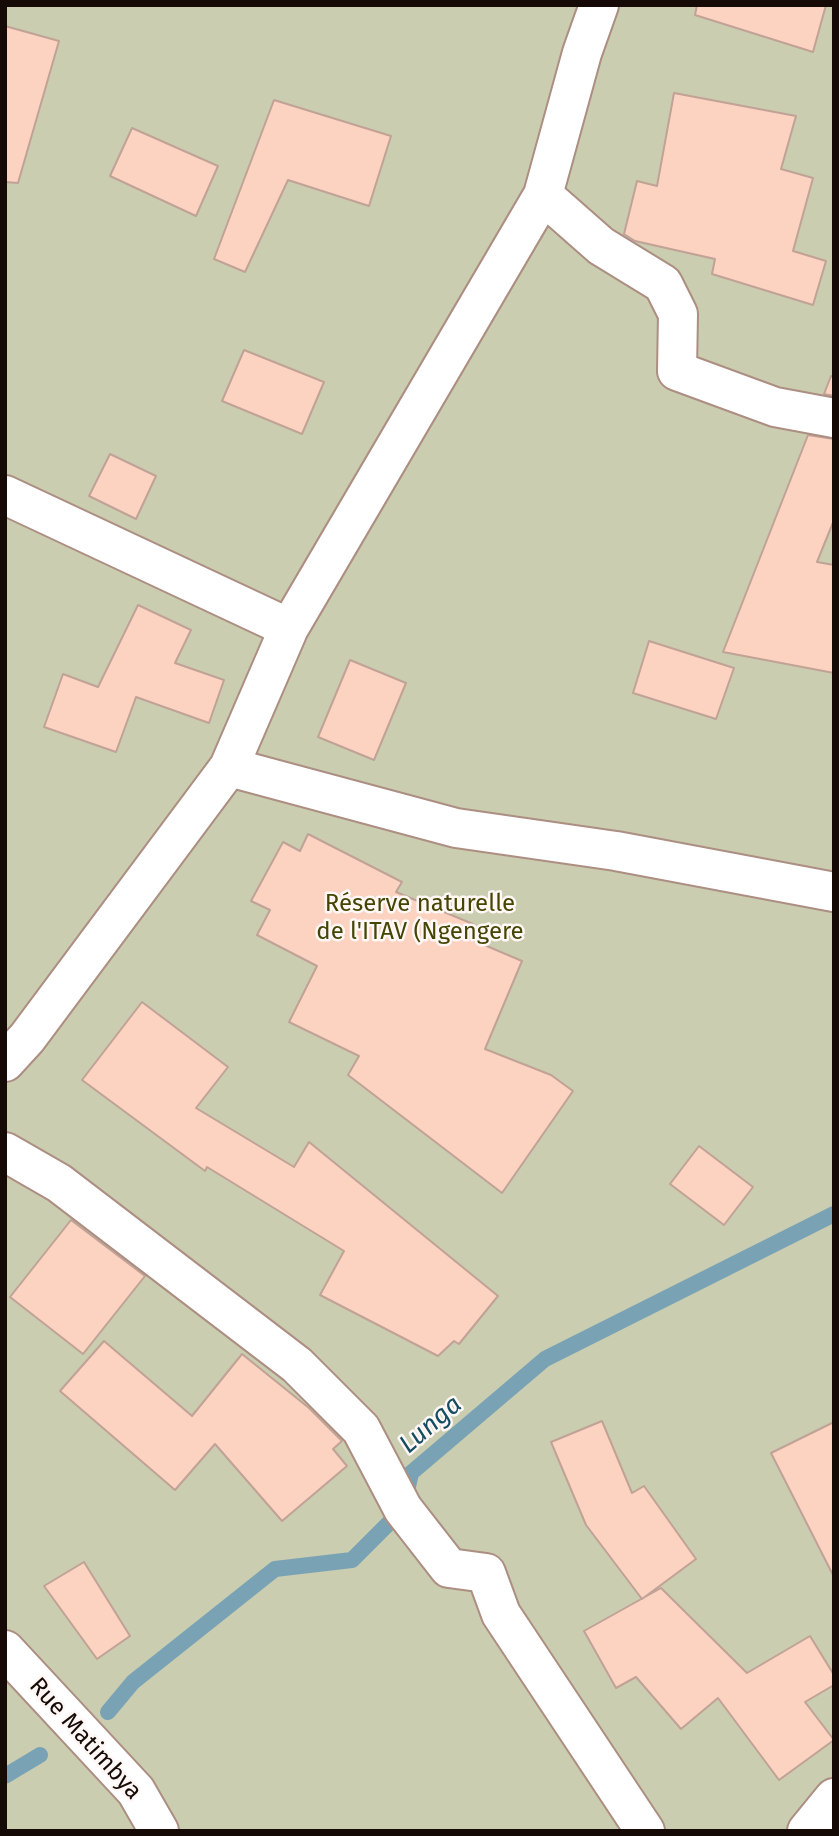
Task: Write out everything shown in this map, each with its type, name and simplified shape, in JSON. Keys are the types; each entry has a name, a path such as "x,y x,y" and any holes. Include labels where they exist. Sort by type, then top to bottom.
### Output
{"street":[{"path":"12,1041 229,767 289,628 543,195 598,5"},
{"path":"543,195 601,246 663,284 678,314 677,370 775,407 834,418"},
{"path":"5,495 289,628"},
{"path":"229,767 456,828 616,851 834,892"},
{"path":"5,1152 59,1183 297,1365 361,1429 403,1509 449,1568 486,1573 501,1614 645,1831"},
{"name":"Rue Matimbya","path":"5,1650 136,1791 159,1831"},
{"path":"807,1831 834,1798"}],"green space":[{"name":"Réserve naturelle de l'ITAV (Ngengere","path":"5,5 834,5 834,1831 5,1831"}],"building":[{"path":"697,5 826,5 813,52 695,15"},
{"path":"5,26 59,41 18,183 5,182"},
{"path":"674,93 796,116 781,169 813,178 793,251 826,261 813,305 712,274 715,259 635,241 624,234 637,181 657,186"},
{"path":"274,100 391,136 369,206 288,180 245,272 214,259"},
{"path":"132,128 218,166 196,216 110,176"},
{"path":"244,350 324,382 302,434 222,401"},
{"path":"831,376 834,377 834,396 824,394"},
{"path":"808,435 834,439 834,520 817,562 834,565 834,673 723,652"},
{"path":"110,454 156,476 136,519 89,496"},
{"path":"138,605 191,630 175,663 224,680 209,723 136,697 116,752 44,727 63,674 98,687"},
{"path":"649,641 734,668 716,719 633,693"},
{"path":"350,660 406,683 374,760 318,737"},
{"path":"308,834 402,882 396,892 473,924 468,938 522,961 485,1049 551,1075 573,1091 502,1193 348,1075 359,1056 289,1022 317,966 257,935 270,910 251,901 283,842 300,851"},
{"path":"142,1002 228,1067 196,1108 294,1167 309,1142 498,1296 459,1344 454,1341 438,1356 320,1295 344,1251 207,1167 205,1171 82,1080"},
{"path":"699,1146 753,1187 724,1225 670,1184"},
{"path":"71,1220 145,1276 83,1354 10,1297"},
{"path":"104,1341 192,1416 242,1354 309,1408 342,1441 333,1449 347,1466 282,1521 215,1444 175,1490 60,1391"},
{"path":"602,1421 632,1493 644,1486 696,1559 642,1599 586,1525 551,1442"},
{"path":"834,1422 834,1577 771,1453"},
{"path":"84,1562 130,1636 97,1659 44,1586"},
{"path":"661,1588 747,1673 810,1636 834,1675 834,1685 805,1702 834,1740 779,1780 718,1698 681,1729 636,1677 616,1688 584,1631"}],"waterway":[{"name":"Lunga","path":"108,1712 133,1682 275,1569 352,1560 403,1509 411,1473 545,1359 834,1214"},
{"name":"Lunga","path":"5,1776 40,1755"}]}
